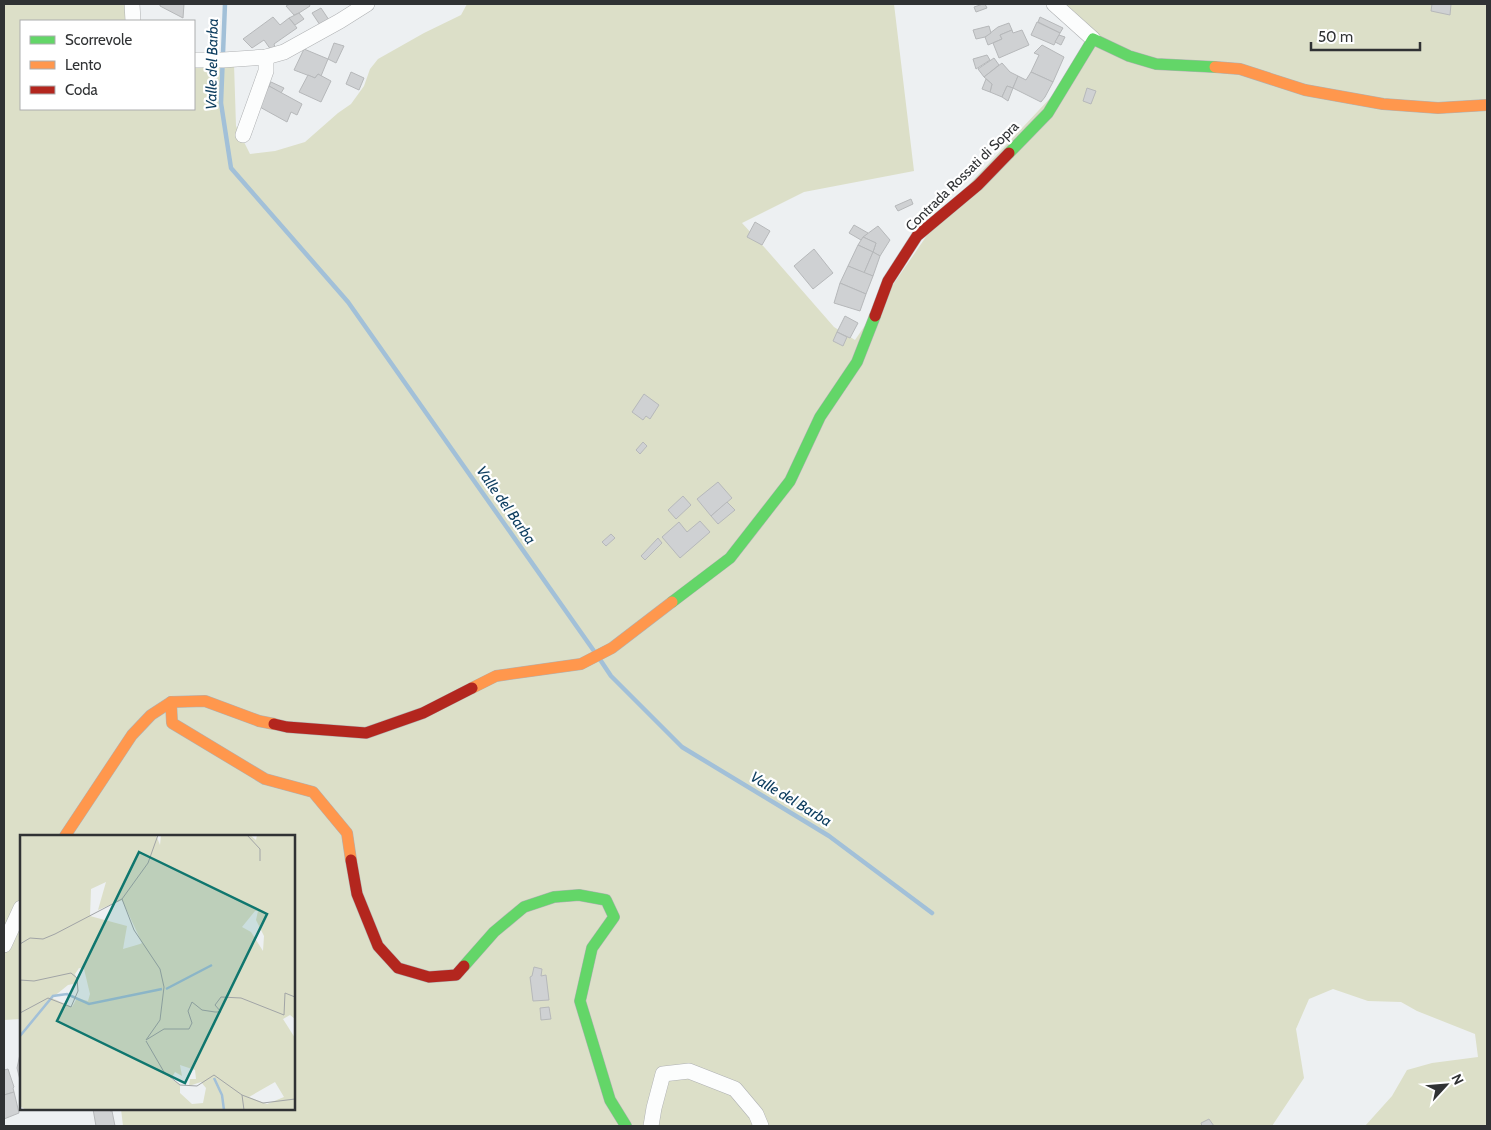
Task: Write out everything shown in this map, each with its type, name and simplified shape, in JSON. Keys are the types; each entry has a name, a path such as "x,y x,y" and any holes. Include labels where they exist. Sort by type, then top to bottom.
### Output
{"street":[{"path":"132,4 133,20"},
{"path":"1054,4 1093,39 1128,56 1156,64 1240,70 1305,90 1383,104 1438,108 1487,105"},
{"path":"195,60 266,57 284,52 340,22 366,5"},
{"name":"Contrada Rossati di Sopra","path":"171,702 205,701 259,721 287,727 366,733 423,713 496,676 581,664 612,648 730,558 790,480 820,417 857,362 888,281 917,236 978,185 1048,113 1093,39"},
{"path":"244,135 266,72 266,57"},
{"path":"66,835 132,735 150,715 171,702 172,723 200,741 265,779 314,792 347,833 357,894 378,946 398,968 428,977 456,975 494,932 524,907 554,898 579,895 606,900 614,917 592,948 580,1001 610,1100 626,1126"},
{"path":"4,944 20,910"},
{"path":"651,1126 662,1074 690,1071 735,1089 756,1114 761,1126"}],"green space":[{"path":"4,4 132,4 133,20 20,20 20,110 195,110 195,61 234,64 236,126 250,154 275,151 305,142 351,104 364,86 370,69 378,59 461,15 467,4 894,4 914,171 804,192 742,223 834,327 855,340 943,212 1054,94 1086,43 1049,4 1487,4 1487,1126 1365,1126 1392,1096 1407,1070 1432,1063 1478,1057 1475,1034 1417,1011 1401,1002 1368,1001 1333,989 1309,999 1296,1029 1304,1078 1272,1126 123,1126 121,1110 295,1110 295,835 20,835 20,1019 4,1020"}],"building":[{"path":"160,4 184,4 183,18 160,6"},
{"path":"290,4 309,4 310,6 294,15 286,6"},
{"path":"983,4 987,8 976,12 974,7"},
{"path":"1432,4 1451,4 1450,15 1431,11"},
{"path":"321,8 329,20 320,25 312,13"},
{"path":"299,13 304,19 295,25 289,18"},
{"path":"273,17 280,25 289,18 297,28 274,44 275,47 271,50 264,40 252,48 243,39"},
{"path":"1040,17 1063,28 1060,33 1038,22"},
{"path":"1037,22 1060,33 1054,45 1031,35"},
{"path":"1009,23 1012,30 1000,35 1002,39 988,45 985,37 998,27"},
{"path":"989,26 991,33 976,39 973,30"},
{"path":"1012,30 1013,33 1022,30 1029,45 999,58 993,43 1002,39 1000,35"},
{"path":"1059,35 1065,37 1061,45 1055,42"},
{"path":"334,43 344,46 336,63 328,59"},
{"path":"1042,45 1064,57 1053,82 1031,72 1039,55 1034,53"},
{"path":"304,49 328,59 321,76 318,74 315,78 294,70"},
{"path":"987,55 990,60 976,69 973,59"},
{"path":"994,58 999,65 984,77 978,69"},
{"path":"1002,63 1010,72 1018,76 1013,88 1007,86 1002,97 990,92 992,84 984,77"},
{"path":"351,72 364,78 359,90 346,84"},
{"path":"1031,72 1053,82 1041,102 1013,88 1018,76 1026,80"},
{"path":"318,74 331,81 321,102 299,92 308,75 315,78"},
{"path":"986,79 992,84 990,92 982,89"},
{"path":"271,82 284,88 281,93 269,86"},
{"path":"269,86 302,104 297,115 291,112 287,122 258,106"},
{"path":"1007,86 1013,88 1008,101 1002,97"},
{"path":"1087,88 1096,91 1091,104 1083,101"},
{"path":"911,199 913,204 898,211 895,206"},
{"path":"755,222 770,231 762,245 747,237"},
{"path":"854,225 868,233 861,240 849,233"},
{"path":"878,226 890,240 880,256 873,252 876,243 863,237"},
{"path":"863,237 876,243 873,252 858,245"},
{"path":"858,245 873,252 864,273 848,266"},
{"path":"814,249 833,273 813,289 794,266"},
{"path":"873,252 880,256 873,276 864,273"},
{"path":"848,266 873,276 866,294 840,283"},
{"path":"840,283 866,294 860,311 834,303"},
{"path":"845,316 858,323 850,338 837,332"},
{"path":"837,332 847,337 843,346 833,341"},
{"path":"644,394 659,405 650,419 646,416 643,420 632,412"},
{"path":"643,442 647,446 640,454 636,450"},
{"path":"718,482 732,498 711,516 697,499"},
{"path":"683,496 691,505 676,519 668,510"},
{"path":"727,502 735,510 718,524 711,516"},
{"path":"700,521 710,532 680,558 662,537 679,522 687,532"},
{"path":"611,534 615,538 606,546 602,542"},
{"path":"658,538 662,543 645,560 641,556"},
{"path":"534,967 542,969 541,976 546,975 549,1000 533,1001 530,977"},
{"path":"549,1007 551,1019 541,1020 540,1008"},
{"path":"20,1054 20,1080 17,1068"},
{"path":"8,1069 14,1092 4,1095 4,1070"},
{"path":"14,1092 19,1113 4,1119 4,1095"},
{"path":"93,1110 112,1111 115,1126 96,1126"},
{"path":"1209,1119 1214,1126 1202,1126 1201,1123"}],"waterway":[{"name":"Valle del Barba","path":"225,4 221,103 231,168 348,302 594,651"},
{"name":"Valle del Barba","path":"601,661 611,676 682,747 829,836 932,913"}],"traffic: fast":[{"path":"1009,153 1048,113 1093,39 1129,56 1156,64 1215,67"},
{"path":"672,602 730,558 790,481 820,417 857,362 875,316"},
{"path":"464,966 494,932 524,907 554,897 579,895 606,900 614,917 592,948 580,1001 610,1100 626,1126"}],"traffic: slow":[{"path":"1215,67 1240,69 1305,90 1383,104 1438,108 1487,105"},
{"path":"472,688 496,676 581,664 612,648 672,602"},
{"path":"66,835 132,735 151,715 171,702 205,701 259,721 274,724"},
{"path":"171,702 172,723 265,779 313,792 347,833 351,860"}],"traffic: jam":[{"path":"875,316 888,281 917,236 978,185 1009,153"},
{"path":"274,724 287,727 366,733 423,713 472,688"},
{"path":"351,860 357,894 378,946 398,968 429,977 456,975 464,966"}]}
